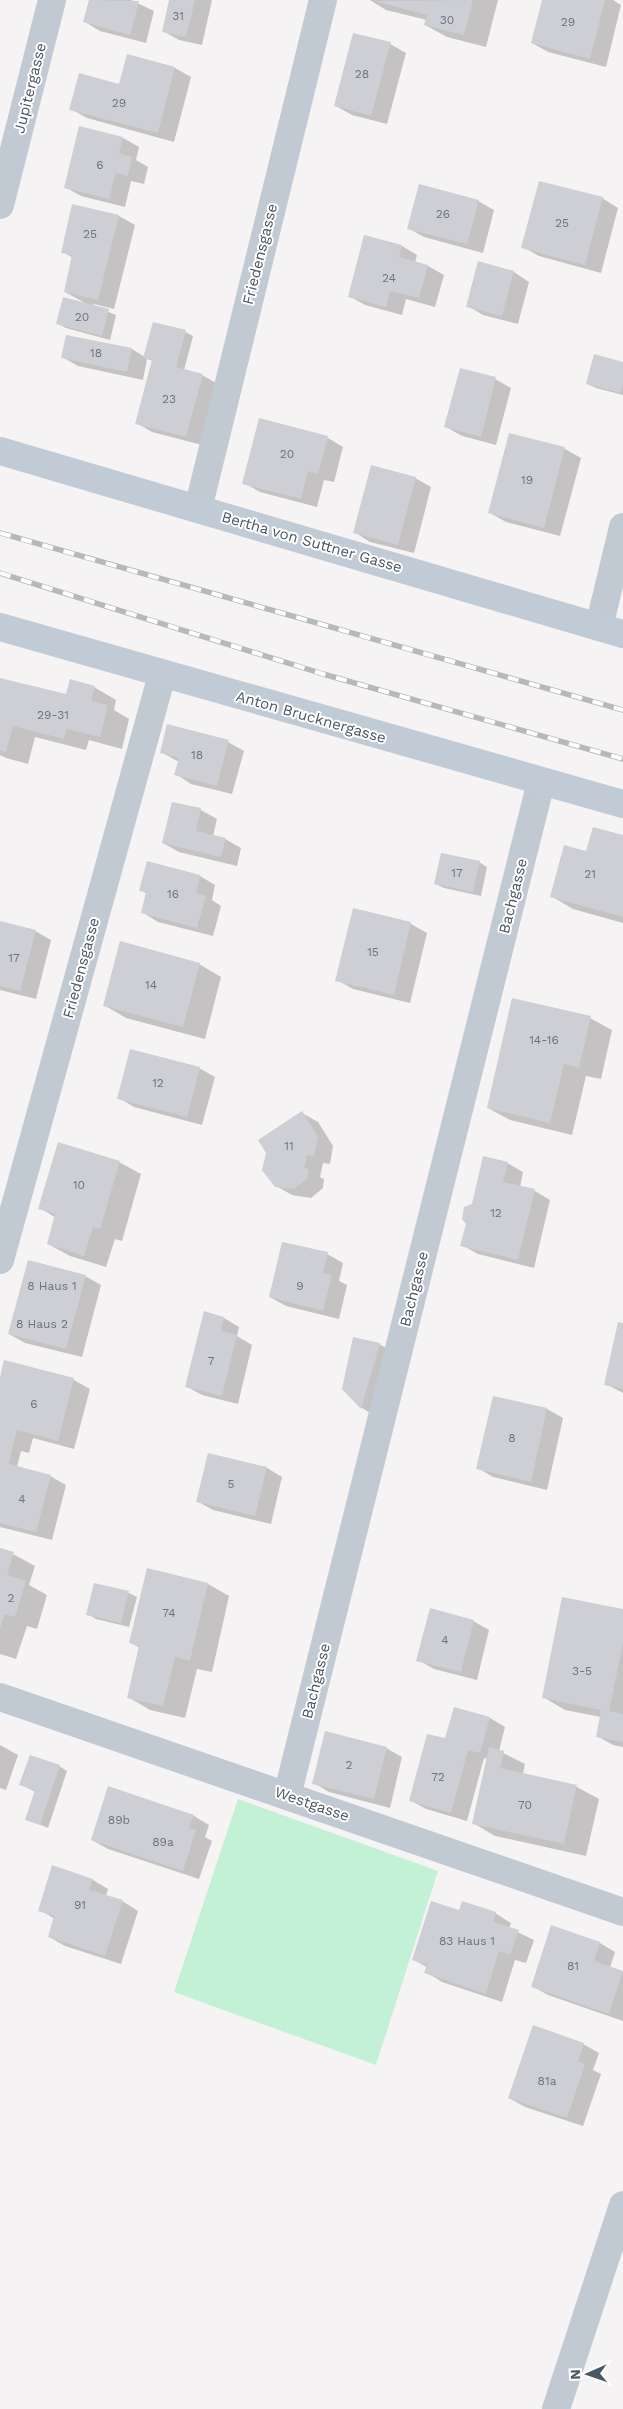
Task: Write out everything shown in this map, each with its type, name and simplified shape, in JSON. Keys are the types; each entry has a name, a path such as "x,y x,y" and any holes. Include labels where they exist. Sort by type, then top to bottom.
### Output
{"street":[{"name":"Jupitergasse","path":"0,205 52,0"},
{"name":"Friedensgasse","path":"198,509 323,0"},
{"name":"Bertha von Suttner Gasse","path":"0,451 611,631"},
{"path":"611,631 623,527"},
{"name":"Anton Brucknergasse","path":"0,628 623,804"},
{"name":"Friedensgasse","path":"0,1260 162,675"},
{"name":"Bachgasse","path":"287,1796 541,782"},
{"name":"Westgasse","path":"0,1697 623,1912"},
{"path":"556,2409 623,2205"}],"green space":[{"path":"238,1799 438,1871 376,2065 174,1992"}],"building":[{"path":"89,0 139,1 130,35 83,22"},
{"path":"169,0 195,0 186,37 162,32"},
{"path":"473,0 464,35 424,25 427,15 374,1"},
{"path":"542,0 605,0 590,59 531,43"},
{"path":"353,33 391,42 371,116 334,106"},
{"path":"127,54 175,67 158,133 69,110 79,73 119,84"},
{"path":"79,126 123,137 119,153 132,157 128,176 116,173 109,199 64,188"},
{"path":"539,181 603,197 585,265 521,248"},
{"path":"419,184 479,200 467,244 407,229"},
{"path":"72,204 119,215 98,300 64,292 72,255 61,253"},
{"path":"364,235 402,245 399,257 428,265 419,298 390,291 386,307 348,297"},
{"path":"478,261 514,271 502,316 466,307"},
{"path":"63,297 109,309 102,336 56,324"},
{"path":"153,322 186,330 176,367 203,374 186,437 135,424 152,360 143,358"},
{"path":"66,335 132,348 127,372 61,358"},
{"path":"594,354 623,362 621,393 586,384"},
{"path":"460,368 496,377 481,437 444,427"},
{"path":"259,418 328,436 318,474 308,471 301,499 242,484"},
{"path":"509,433 565,447 544,528 488,513"},
{"path":"371,465 416,477 398,545 353,533"},
{"path":"0,678 66,694 70,679 95,686 91,701 108,705 100,737 67,729 64,739 13,726 6,752 0,751"},
{"path":"167,724 229,740 217,786 174,775 179,758 160,753"},
{"path":"172,802 201,808 196,831 226,838 221,857 162,843"},
{"path":"593,827 623,835 623,917 550,897 564,845 586,851"},
{"path":"441,853 480,861 473,892 434,884"},
{"path":"147,861 200,875 196,893 206,896 197,928 141,913 146,892 139,891"},
{"path":"353,908 411,922 394,995 335,981"},
{"path":"0,921 36,930 20,991 0,986"},
{"path":"120,941 200,963 183,1027 103,1006"},
{"path":"512,998 591,1016 579,1068 564,1064 550,1123 487,1108"},
{"path":"130,1049 200,1067 187,1117 117,1099"},
{"path":"302,1111 318,1136 314,1156 307,1155 304,1168 309,1169 307,1179 294,1189 275,1187 262,1170 266,1153 258,1140"},
{"path":"58,1142 120,1161 100,1229 93,1227 84,1256 47,1244 55,1214 38,1209"},
{"path":"483,1156 508,1162 503,1182 535,1189 518,1260 460,1246 466,1224 462,1219 464,1207 472,1204"},
{"path":"282,1242 328,1252 323,1273 332,1275 323,1311 269,1297"},
{"path":"28,1260 86,1275 66,1349 8,1334"},
{"path":"204,1311 224,1317 221,1331 237,1335 222,1396 185,1387"},
{"path":"618,1322 623,1323 623,1389 604,1385"},
{"path":"353,1337 380,1343 361,1409 342,1389"},
{"path":"4,1360 74,1378 58,1441 17,1430 13,1445 9,1464 51,1475 36,1532 0,1523 0,1377"},
{"path":"493,1396 547,1408 531,1482 476,1469"},
{"path":"208,1453 267,1467 255,1516 196,1502"},
{"path":"0,1548 14,1552 7,1575 26,1581 15,1617 5,1614 0,1628"},
{"path":"147,1568 208,1583 190,1661 175,1657 163,1706 127,1698 139,1646 129,1643"},
{"path":"94,1583 129,1591 121,1623 86,1615"},
{"path":"562,1597 623,1609 623,1643 609,1711 623,1714 623,1742 596,1737 601,1710 542,1698"},
{"path":"430,1608 474,1620 461,1672 416,1661"},
{"path":"454,1707 490,1717 480,1753 468,1750 451,1813 409,1801 427,1734 445,1738"},
{"path":"325,1731 387,1747 374,1799 312,1784"},
{"path":"489,1747 504,1751 500,1768 577,1785 564,1844 472,1824"},
{"path":"30,1755 60,1765 40,1825 25,1820 35,1790 19,1785"},
{"path":"108,1786 194,1815 189,1828 196,1830 183,1871 91,1840"},
{"path":"52,1865 93,1879 89,1890 123,1900 105,1956 48,1937 54,1916 38,1911"},
{"path":"431,1901 459,1910 462,1901 496,1912 493,1922 519,1930 510,1955 499,1951 486,1994 424,1973 427,1965 412,1960"},
{"path":"551,1925 600,1942 594,1961 623,1971 609,2014 531,1987"},
{"path":"533,2025 584,2043 578,2061 585,2064 567,2118 508,2098"}],"railway":[{"path":"0,533 623,710"},
{"path":"0,573 323,674 623,759"}]}
